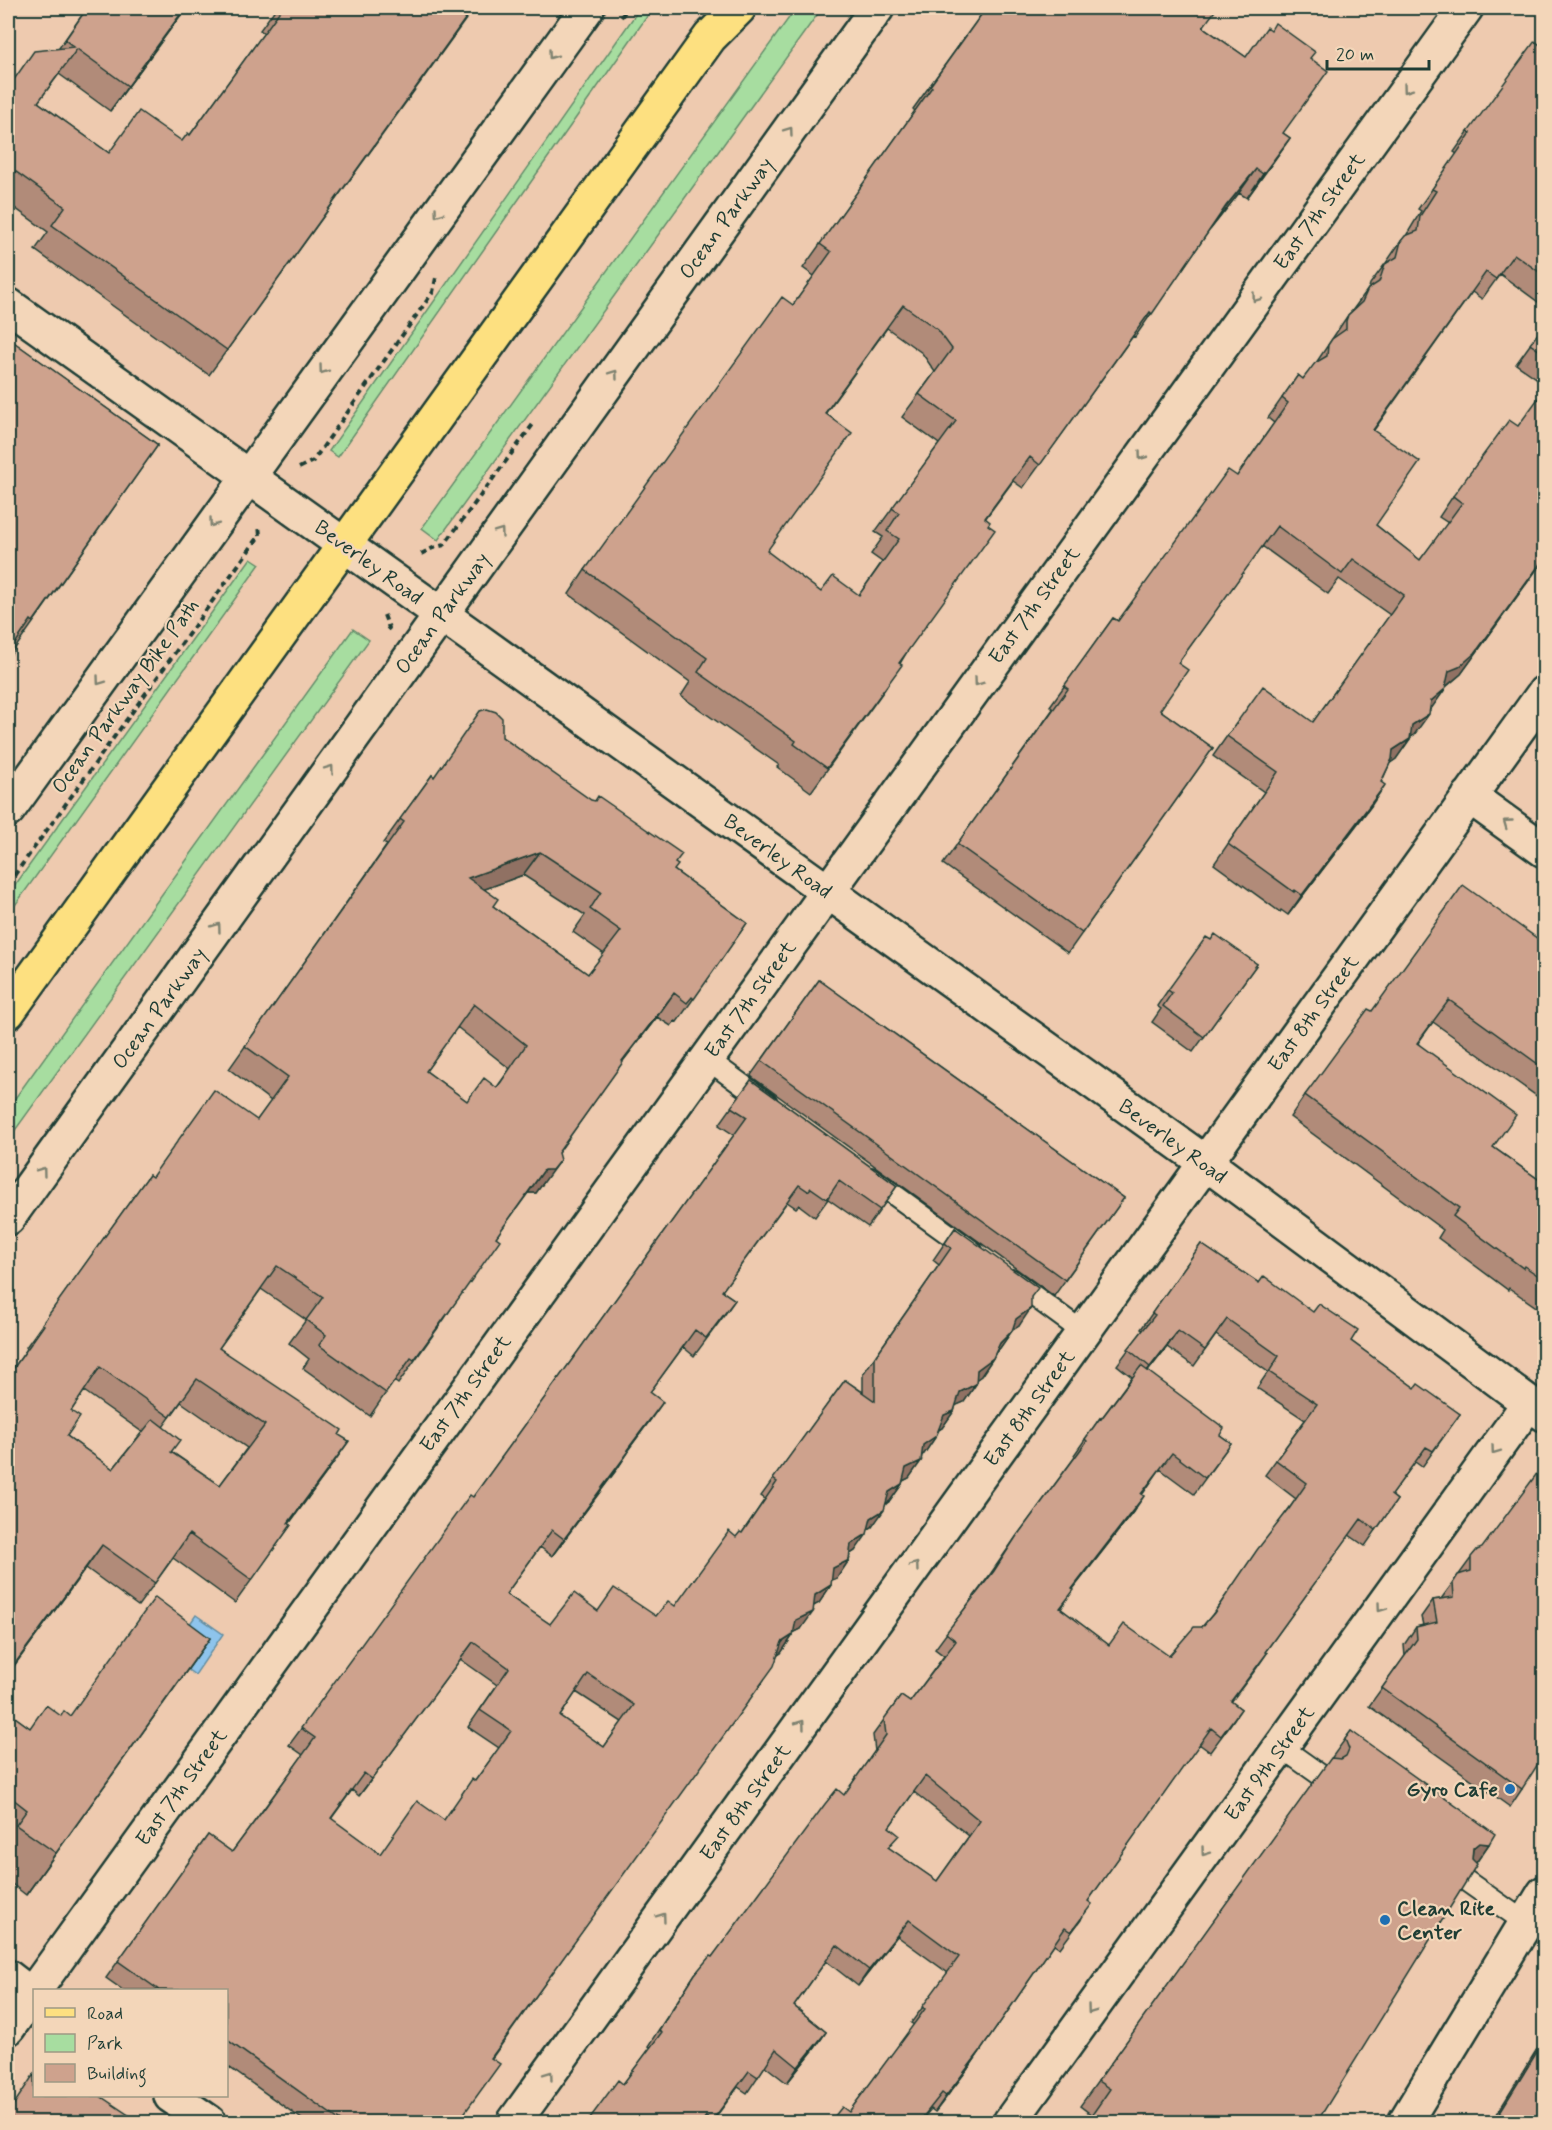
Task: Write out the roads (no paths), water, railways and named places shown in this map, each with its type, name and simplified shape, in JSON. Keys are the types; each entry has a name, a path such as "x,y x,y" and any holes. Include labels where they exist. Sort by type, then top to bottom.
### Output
{"main road":[{"path":"8,1012 717,22 739,8"}],"street":[{"path":"8,810 587,8"},
{"name":"Ocean Parkway","path":"8,1218 877,8"},
{"name":"East 7th Street","path":"8,2028 29,1990 707,1059 1466,8"},
{"name":"Beverley Road","path":"8,305 1206,1163 1537,1408"},
{"name":"East 8th Street","path":"514,2122 1545,693"},
{"path":"1469,796 1545,850"},
{"name":"East 9th Street","path":"1010,2122 1281,1747 1537,1408"},
{"path":"1405,2122 1537,1911"},
{"path":"172,2097 208,2122"}],"lane":[{"path":"707,1059 782,1114"},
{"path":"860,1170 1083,1332"},
{"path":"1281,1747 1318,1774"},
{"path":"1465,1880 1537,1911"}],"water":[{"path":"196,1615 223,1634 195,1675 168,1655"}],"place":[{"name":"Gyro Cafe","path":"1510,1789"},
{"name":"Clean Rite Center","path":"1385,1920"}]}
